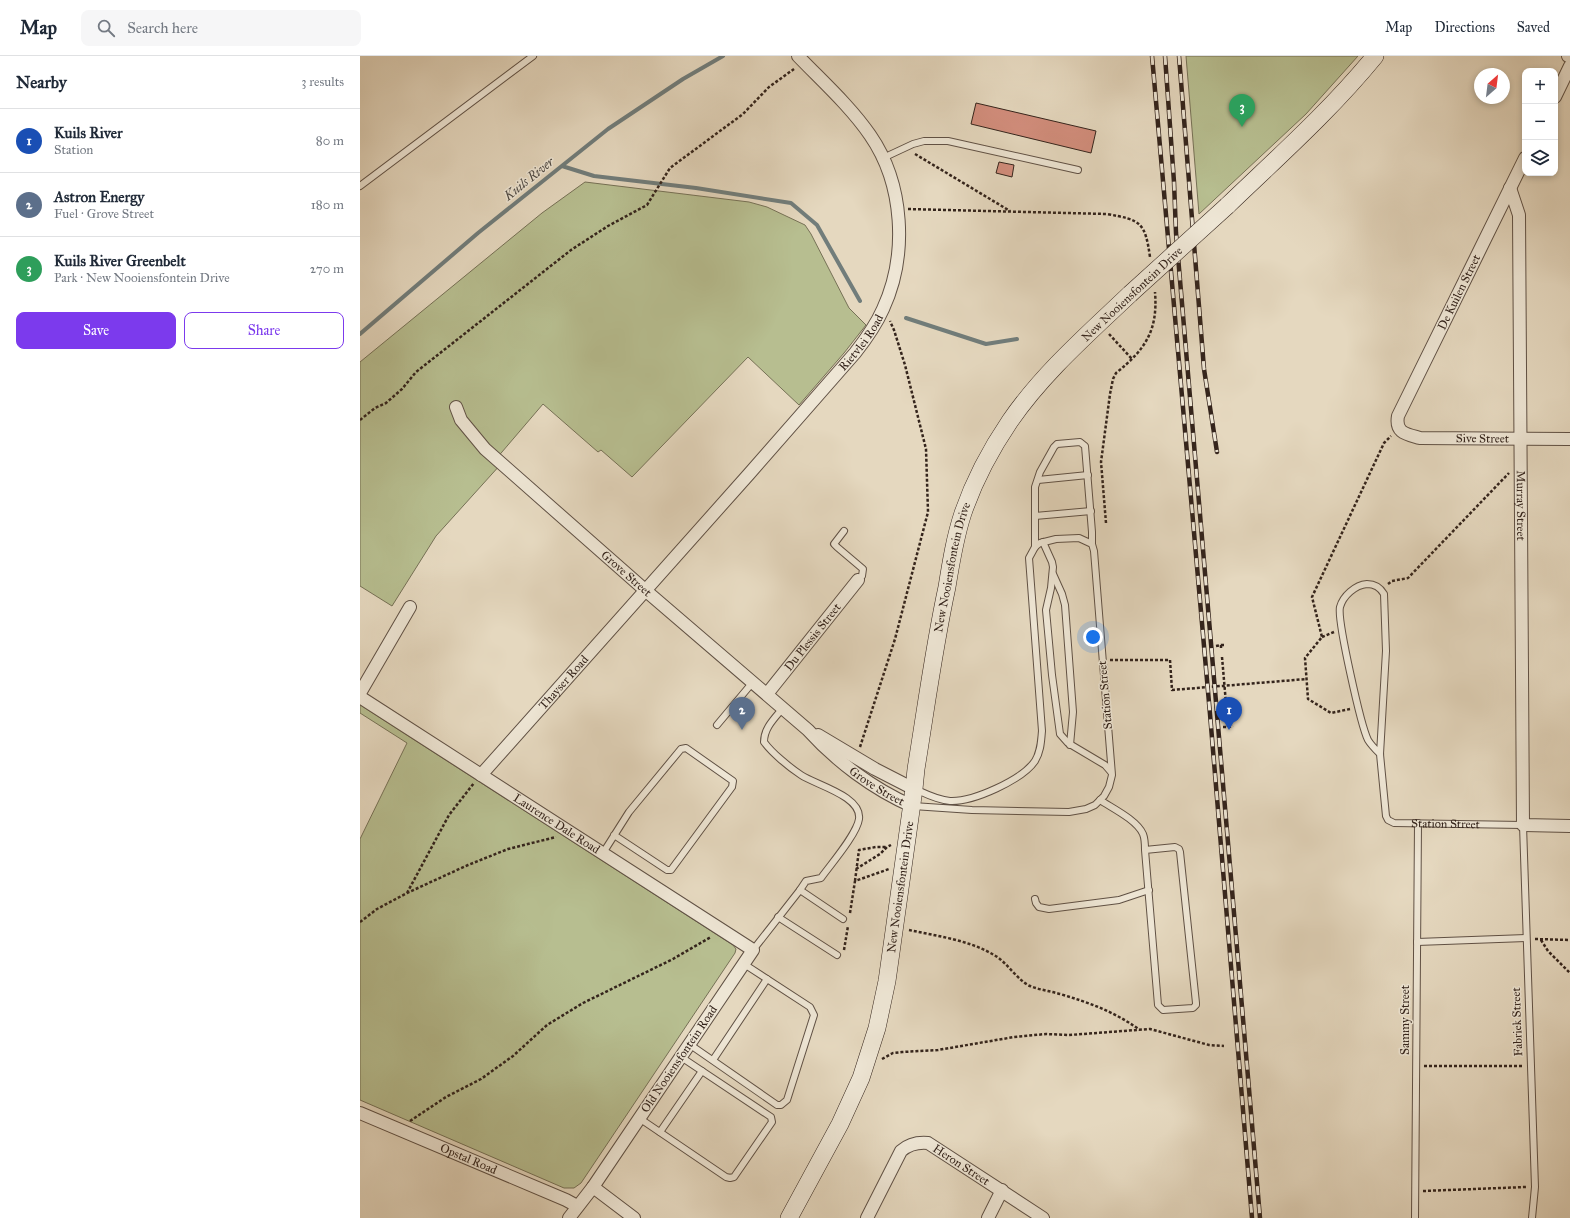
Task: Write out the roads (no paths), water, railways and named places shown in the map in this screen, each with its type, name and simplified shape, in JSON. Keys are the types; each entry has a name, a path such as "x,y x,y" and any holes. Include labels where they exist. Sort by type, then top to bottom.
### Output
{"street":[{"name":"New Nooiensfontein Drive","path":"789,1218 840,1124 861,1078 877,1028 888,981 916,769 939,624 962,514 971,491 997,441 1010,421 1040,382 1063,357 1227,206 1325,113 1375,56"},
{"name":"Rietvlei Road","path":"645,590 855,353 867,337 883,310 890,292 896,269 900,234 896,200 883,158 870,135 851,111 797,61"},
{"path":"1558,91 1570,66"},
{"name":"De Kuilen Street","path":"1398,428 1398,416 1522,164"},
{"name":"Murray Street","path":"1510,188 1520,215 1523,825"},
{"name":"Grove Street","path":"456,408 461,420 485,449 645,590 808,730 828,751 892,798 912,806"},
{"name":"Sive Street","path":"1398,428 1409,435 1420,438 1521,440 1570,439"},
{"name":"Du Plessis Street","path":"767,694 858,580"},
{"name":"Thayser Road","path":"481,775 645,590"},
{"path":"360,693 410,607"},
{"name":"Laurence Dale Road","path":"360,697 753,950"},
{"name":"Grove Street","path":"808,730 875,769 914,788"},
{"name":"Station Street","path":"1523,825 1570,826"},
{"name":"Old Nooiensfontein Road","path":"569,1218 593,1187 753,950"},
{"name":"Opstal Road","path":"360,1113 577,1206"},
{"name":"Heron Street","path":"867,1218 901,1151 913,1143 928,1143 1043,1218"},
{"path":"593,1187 634,1218"},
{"path":"988,1218 1002,1190"}],"lane":[{"path":"360,186 533,56"},
{"path":"883,158 906,147 924,141 948,141 1078,170"},
{"name":"Station Street","path":"1035,547 1035,487 1040,472 1054,447 1062,443 1080,442 1085,446 1088,475 1092,544 1094,551 1111,772 1109,787 1100,800"},
{"path":"1038,480 1088,475"},
{"path":"1035,516 1091,511"},
{"path":"844,531 834,544 863,569 862,576 858,580"},
{"path":"914,788 942,800 959,801 971,799 1018,777 1029,768 1038,754 1042,731 1029,558 1035,547 1043,542 1056,539 1080,538 1092,544"},
{"path":"1043,542 1052,562 1052,572 1046,610 1052,674 1060,734 1070,745 1105,765 1111,772"},
{"path":"1052,572 1062,594 1065,605 1073,712 1070,745"},
{"name":"Station Street","path":"1380,754 1368,740 1346,652 1339,614 1340,606 1344,598 1356,587 1364,584 1372,584 1378,587 1384,594 1386,651 1380,754 1386,816 1388,820 1394,822 1418,823 1523,825"},
{"path":"717,725 753,682"},
{"name":"Old Nooiensfontein Road","path":"753,950 806,882 821,878 854,832 859,816 857,808 848,798 800,774 764,742 764,735 768,725 783,708"},
{"path":"603,853 614,835 629,812 681,749 686,748 733,781 732,787 671,870 667,870 614,835"},
{"path":"912,806 958,810 1069,812 1086,809 1095,805 1100,800 1137,825 1144,836 1145,850 1148,890 1158,1005 1163,1010 1193,1008 1196,1006 1196,1003 1180,852 1179,849 1175,847 1145,850"},
{"name":"Sammy Street","path":"1415,1218 1418,823"},
{"name":"Fabriek Street","path":"1523,825 1534,1187 1532,1218"},
{"path":"800,890 843,919"},
{"path":"1036,899 1036,903 1039,907 1049,909 1119,900 1148,890"},
{"path":"778,917 837,955"},
{"path":"1417,942 1526,938"},
{"path":"690,1044 777,1104 781,1105 787,1100 814,1015 810,1007 744,964"},
{"path":"713,1060 768,979"},
{"path":"639,1118 726,1177 730,1178 734,1177 772,1122 771,1117 681,1057"},
{"path":"660,1132 702,1071"}],"waterway":[{"name":"Kuils River","path":"360,334 478,233 608,129 683,79 723,56"},
{"path":"562,166 594,176 696,188 791,203 817,225 860,301"},
{"path":"906,318 986,344 1017,339"}],"railway":[{"path":"1152,56 1210,714 1252,1218"},
{"path":"1165,56 1176,233 1260,1218"},
{"path":"1179,56 1204,369 1217,452"}],"place":[{"name":"Kuils River Greenbelt","path":"1242,127"},
{"name":"Astron Energy","path":"742,730"},
{"name":"Kuils River","path":"1229,730"}]}
